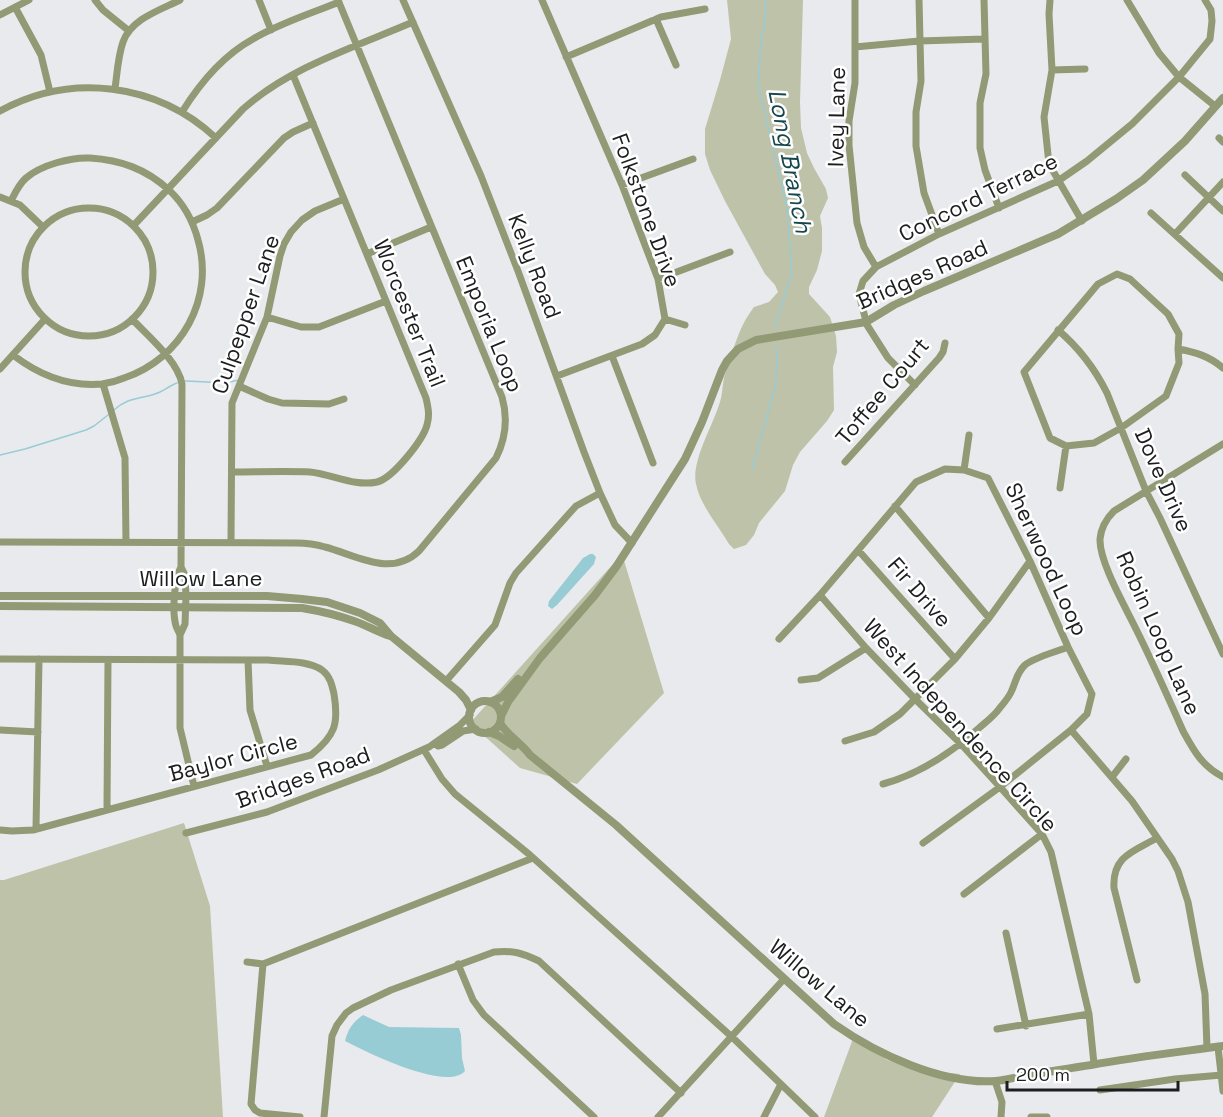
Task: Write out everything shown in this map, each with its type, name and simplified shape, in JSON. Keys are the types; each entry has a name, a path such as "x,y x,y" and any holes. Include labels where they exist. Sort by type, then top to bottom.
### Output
{"street":[{"path":"0,15 29,0"},
{"path":"95,0 100,8 129,31"},
{"path":"115,89 121,48 129,31 141,21 180,0"},
{"path":"259,0 271,30"},
{"name":"Kelly Road","path":"403,0 481,176 600,493 615,525 632,543"},
{"name":"Folkstone Drive","path":"542,0 622,185 658,279 665,319 655,335 642,344 557,376"},
{"name":"Ivey Lane","path":"855,0 855,82 849,121 849,145 857,223 864,247 876,267"},
{"path":"919,0 921,81 916,112 916,146 924,193 939,234"},
{"path":"984,0 986,74 980,103 980,148 985,170 999,208"},
{"path":"1050,0 1052,70 1044,117 1049,164 1082,221"},
{"path":"1127,0 1160,53 1179,77 1215,106"},
{"name":"Concord Terrace","path":"915,385 888,358 866,322 859,294 863,281 876,267 939,234 1058,181 1087,161 1132,124 1179,77 1210,39 1211,10 1205,0"},
{"path":"182,112 209,76 228,56 252,39 338,1"},
{"name":"Emporia Loop","path":"0,542 313,544 377,563 399,563 419,551 494,462 505,435 504,404 338,1"},
{"path":"15,7 38,48 50,92"},
{"path":"566,57 667,15 705,9"},
{"path":"656,19 676,65"},
{"path":"134,225 256,98 293,75 413,22"},
{"path":"855,47 919,41 984,39"},
{"path":"1052,70 1085,69"},
{"name":"Worcester Trail","path":"231,472 311,472 364,484 380,481 392,473 420,440 427,427 429,414 426,398 293,75"},
{"path":"0,111 23,100 50,92 84,88 115,89 148,97 182,112 216,138"},
{"name":"Bridges Road","path":"500,719 508,702 540,658 595,595 632,543 685,459 722,370 733,353 743,345 756,340 866,322 924,291 1058,234 1116,199 1150,173 1185,141 1223,98"},
{"path":"192,222 217,207 288,135 313,123"},
{"path":"11,201 21,183 34,172 60,162 86,158 129,165 150,175 181,203 192,222 202,259 203,275 201,293 188,328 165,355 135,375 104,384 78,383 54,378 27,366 13,355"},
{"path":"622,185 693,159"},
{"path":"1185,175 1223,211"},
{"path":"1175,234 1223,182"},
{"path":"0,197 24,208 43,227"},
{"name":"Culpepper Lane","path":"231,542 232,403 267,317 280,256 291,232 302,220 315,211 344,198"},
{"path":"78,208 98,208 117,214 134,225 146,242 152,262 152,283 145,302 132,319 116,330 98,335 79,335 61,330 45,319 33,303 26,284 25,263 31,243 43,227 59,214 78,208"},
{"path":"1151,213 1223,278"},
{"path":"367,254 431,227"},
{"path":"658,279 730,252"},
{"path":"1117,274 1130,279 1168,314 1179,334 1179,363 1166,396 1121,428 1094,442 1066,446 1050,438 1024,372 1058,330 1098,284 1117,274"},
{"path":"267,317 301,327 319,327 386,301"},
{"path":"0,369 45,319"},
{"path":"132,319 174,364 182,384 181,567 177,575 174,596 176,626 180,635 180,728 194,786"},
{"path":"665,319 686,325"},
{"name":"Dove Drive","path":"1058,330 1073,343 1099,378 1107,393 1146,491 1223,654"},
{"name":"Toffee Court","path":"846,462 939,357 945,343"},
{"path":"1178,349 1208,357 1223,368"},
{"path":"612,356 653,463"},
{"path":"104,384 125,458 126,542"},
{"path":"239,386 282,403 329,404 344,399"},
{"path":"779,639 820,595 916,482 945,470 964,470 969,435"},
{"name":"Robin Loop Lane","path":"1223,444 1131,500 1107,518 1100,540 1103,556 1113,582 1183,731 1204,765 1223,777"},
{"path":"1060,488 1066,446"},
{"name":"Sherwood Loop","path":"923,843 1000,788 1071,730 1087,714 1092,693 988,478 964,470"},
{"path":"446,681 495,625 510,583 516,573 576,506 600,493"},
{"path":"895,506 989,618"},
{"name":"Fir Drive","path":"858,550 955,659"},
{"path":"845,741 874,732 900,714 955,659 989,618 1030,561"},
{"path":"180,635 185,624 186,607 185,575 181,567"},
{"name":"West Independence Circle","path":"820,595 866,648 960,744 1042,834 1051,852 1089,1014 1094,1064"},
{"name":"Willow Lane","path":"0,596 267,596 327,602 380,622 391,636 459,692 466,700 470,713"},
{"name":"Willow Lane","path":"0,606 302,608 325,612 391,636"},
{"path":"883,784 917,772 960,744 1000,707 1012,692 1016,677 1027,663 1068,647"},
{"path":"801,680 818,678 866,648"},
{"name":"Bridges Road","path":"486,701 502,697 528,667 540,658"},
{"name":"Baylor Circle","path":"0,659 268,660 308,664 323,671 329,678 337,711 336,723 331,735 311,755 36,829 0,830"},
{"path":"36,829 39,659"},
{"path":"107,809 108,660"},
{"path":"248,660 250,710 267,766"},
{"name":"Willow Lane","path":"459,692 471,694 486,701"},
{"path":"486,701 499,708 500,719 496,728 489,732 482,732 471,723 470,713 475,704 486,701"},
{"name":"Bridges Road","path":"426,749 460,725 470,713"},
{"name":"Willow Lane","path":"500,719 505,732 523,746 530,755 616,825 834,1024 884,1054 912,1066 942,1074 972,1080 995,1081 1220,1046"},
{"name":"Bridges Road","path":"186,833 267,812 426,749 442,745 464,731 476,729"},
{"path":"0,730 38,732"},
{"path":"1071,730 1132,801 1178,871 1188,902 1205,994 1207,1048"},
{"name":"Willow Lane","path":"489,732 530,755"},
{"path":"426,749 442,779 454,794 533,858 732,1037 815,1117"},
{"path":"1112,777 1126,759"},
{"path":"964,894 1042,834"},
{"path":"1137,980 1114,888 1114,876 1119,862 1125,856 1158,838"},
{"path":"247,962 263,964 533,858"},
{"path":"1006,933 1026,1026"},
{"path":"324,1117 333,1036 346,1013 391,990 458,964 494,952 509,950 539,961 681,1093"},
{"path":"263,964 251,1104 260,1113 300,1117"},
{"path":"458,964 473,999 484,1015 594,1117"},
{"path":"658,1117 784,979"},
{"path":"997,1029 1089,1014"},
{"path":"1220,1046 1223,1091"},
{"path":"1100,1090 1222,1075"},
{"path":"995,1081 1002,1102 1001,1117"},
{"path":"764,1117 781,1084"},
{"path":"1031,1117 1047,1117"}],"green space":[{"path":"727,0 803,0 801,128 807,153 826,189 828,198 820,216 822,251 809,287 809,294 830,317 836,336 837,352 833,367 834,410 800,452 793,465 785,491 759,523 754,535 746,545 734,549 701,500 696,484 696,465 716,414 725,374 740,331 754,307 769,302 778,292 765,274 725,201 705,154 705,129 731,39"},
{"path":"622,554 664,693 577,784 520,768 470,723"},
{"path":"184,823 210,906 223,1117 0,1117 0,880"},
{"path":"854,1036 887,1060 920,1070 960,1074 932,1117 824,1117"}],"water":[{"path":"590,554 596,557 594,564 552,609 548,606 549,601 583,558"},
{"path":"363,1015 389,1027 459,1028 465,1071 456,1076 442,1077 425,1074 387,1061 345,1041 351,1026"}],"waterway":[{"name":"Long Branch","path":"766,0 758,85 787,207 792,272 775,327"},
{"name":"Long Branch","path":"752,470 775,388 777,346"},
{"path":"185,381 219,383 239,380"},
{"path":"114,410 125,402 160,392 177,383"},
{"path":"0,455 86,430 108,415"}]}
